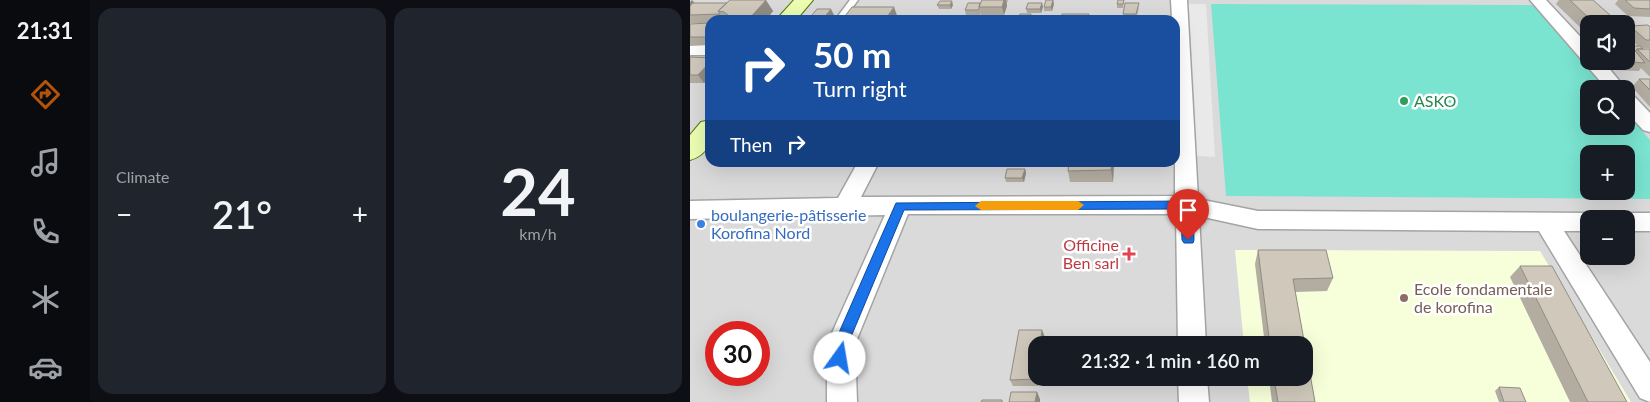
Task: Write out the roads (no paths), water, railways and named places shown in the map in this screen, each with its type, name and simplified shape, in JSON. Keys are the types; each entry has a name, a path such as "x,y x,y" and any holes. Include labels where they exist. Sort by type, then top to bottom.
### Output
{"main road":[{"path":"790,15 804,0"},
{"path":"805,15 818,0"},
{"path":"690,128 705,112"},
{"path":"690,152 705,134"}],"street":[{"path":"1179,0 1180,15"},
{"path":"1538,0 1580,47"},
{"path":"1180,26 1192,336"},
{"path":"690,50 705,50"},
{"path":"1601,70 1609,80"},
{"path":"1635,108 1647,119"},
{"path":"845,206 866,167"},
{"path":"690,210 845,206 1187,205 1258,220 1580,222"},
{"path":"842,402 841,344 900,206"},
{"path":"1635,222 1650,222"},
{"path":"1546,223 1650,388"},
{"path":"1193,386 1194,402"}],"lane":[{"path":"843,15 854,0"}],"place":[{"name":"ASKO","path":"1404,101"},
{"name":"boulangerie-pâtisserie Korofina Nord","path":"701,224"},
{"name":"Officine Ben sarl","path":"1129,254"},
{"name":"Ecole fondamentale de korofina","path":"1404,298"}]}
